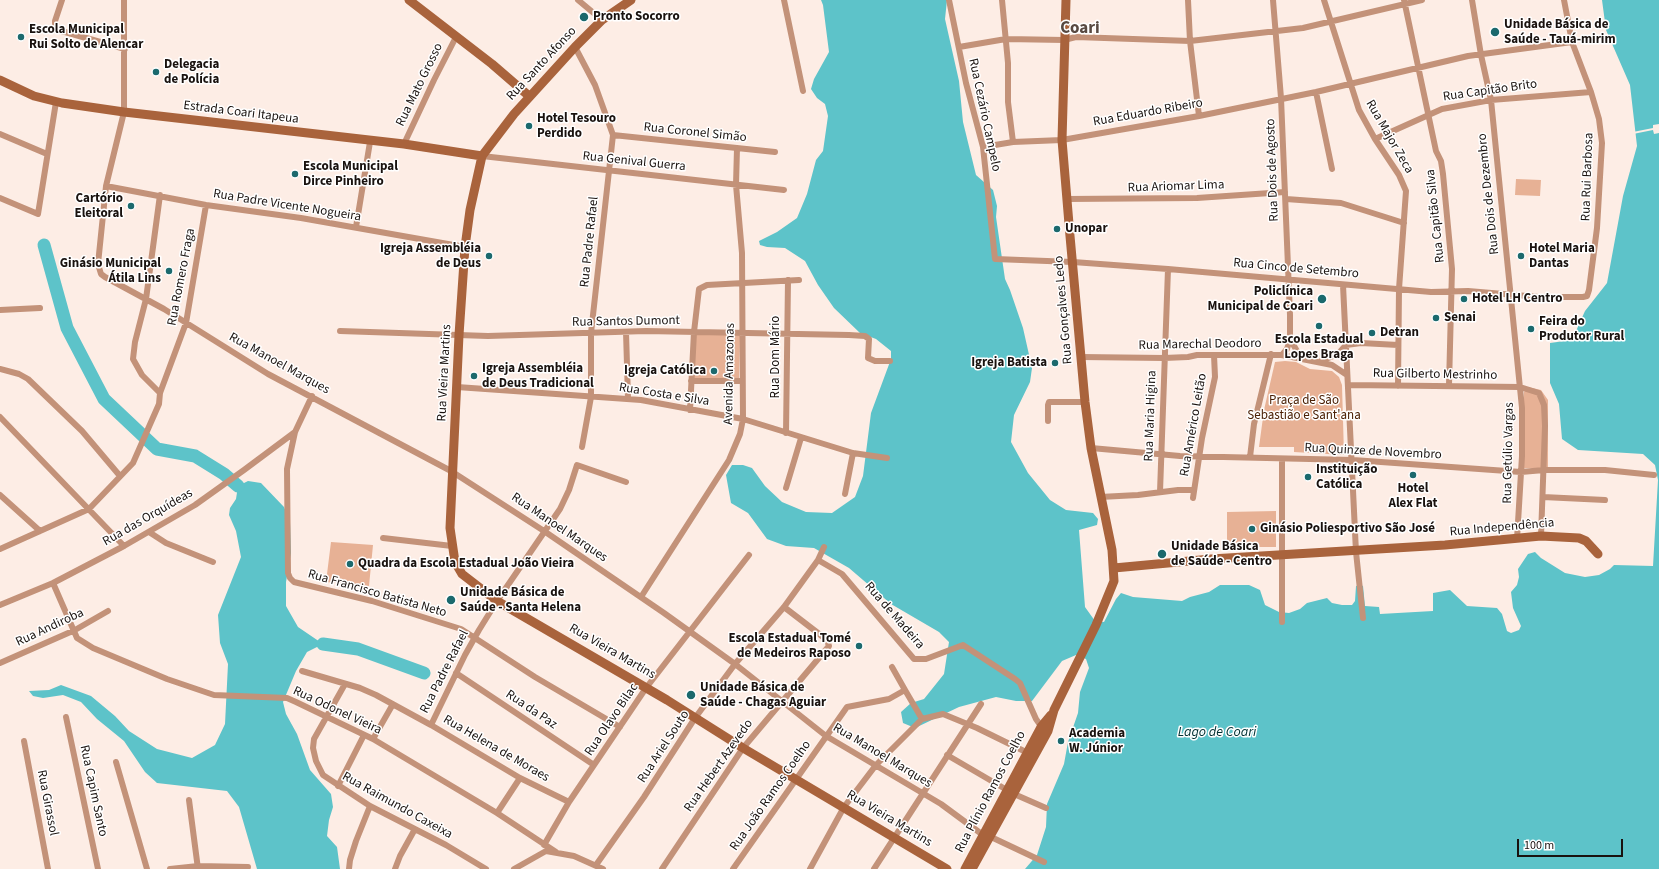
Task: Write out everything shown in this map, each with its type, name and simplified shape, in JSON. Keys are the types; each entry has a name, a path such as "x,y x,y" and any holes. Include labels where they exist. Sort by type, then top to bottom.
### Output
{"main road":[{"path":"409,0 456,36 529,96"},
{"name":"Rua Santo Afonso","path":"482,156 499,131 529,96 602,20 631,0"},
{"name":"Rua Gonçalves Ledo","path":"1044,729 1112,590 1114,568 1091,448 1085,402 1062,140 1066,0"},
{"name":"Estrada Coari Itapeua","path":"0,80 34,96 56,102 124,112 370,142 404,144 482,156"},
{"name":"Rua Vieira Martins","path":"482,156 470,210 465,247 451,471 450,528 455,562 462,574 497,601 646,688 743,748 947,869"},
{"name":"Rua Independência","path":"1114,568 1211,559 1356,552 1541,536 1579,538 1586,541 1598,554"},
{"name":"Rua Plínio Ramos Coelho","path":"1011,792 1028,752 1044,729"},
{"name":"Rua Plínio Ramos Coelho","path":"972,869 987,836 1044,729"},
{"name":"Rua Plínio Ramos Coelho","path":"965,869 987,836"}],"street":[{"path":"62,0 55,21 55,28 125,49"},
{"path":"106,186 124,112 124,0"},
{"path":"578,0 602,20"},
{"path":"784,0 803,91"},
{"name":"Rua Cezário Campelo","path":"949,0 966,83 983,147 995,259"},
{"path":"1002,0 1008,63 1008,102 1013,142"},
{"path":"1188,0 1190,41 1199,116"},
{"name":"Rua Dois de Agosto","path":"1273,0 1282,98 1289,280 1290,339 1287,349 1282,355"},
{"name":"Rua Major Zeca","path":"1324,0 1359,110 1375,139 1400,176 1406,191 1399,289 1398,386"},
{"path":"959,47 1006,39 1064,40 1076,37 1190,41 1303,28 1405,2 1422,0"},
{"name":"Rua Dois de Dezembro","path":"1472,0 1481,55 1491,100 1520,387"},
{"name":"Rua Rui Barbosa","path":"1564,0 1572,42 1592,92 1599,118 1602,143 1597,228 1589,287"},
{"name":"Rua Capitão Silva","path":"1405,2 1436,152 1441,161 1443,174 1452,269 1449,385"},
{"name":"Rua Mato Grosso","path":"404,144 456,36"},
{"name":"Rua Eduardo Ribeiro","path":"983,147 1013,142 1062,140 1199,116 1316,92 1418,66 1572,42"},
{"name":"Rua Padre Rafael","path":"576,47 595,85 613,136 591,333 591,397 582,447"},
{"path":"1316,92 1332,169"},
{"name":"Rua Capitão Brito","path":"1375,139 1442,108 1491,100 1592,92"},
{"path":"0,198 38,214 56,102"},
{"path":"0,134 48,154"},
{"name":"Rua Coronel Simão","path":"613,136 775,152"},
{"path":"356,227 370,142"},
{"name":"Avenida Amazonas","path":"641,597 729,460 740,434 743,419 742,282 740,224 736,184 737,148"},
{"name":"Rua Genival Guerra","path":"482,156 784,190"},
{"name":"Rua Padre Vicente Nogueira","path":"106,186 160,195 206,205 356,227 465,247"},
{"name":"Rua Manoel Marques","path":"106,186 98,259 101,274 146,299 268,374 451,471 544,531 641,597 735,664 780,702 826,736 941,804 987,836 1044,862"},
{"path":"160,195 146,299 136,337 133,359 142,375 160,393"},
{"name":"Rua Ariomar Lima","path":"1067,199 1285,196 1341,203 1404,222"},
{"name":"Rua Romero Fraga","path":"120,476 133,463 159,404 160,393 186,323 206,205"},
{"name":"Rua Cinco de Setembro","path":"995,259 1168,268 1431,292 1452,291 1583,297 1588,293 1589,287"},
{"name":"Rua Maria Higina","path":"1160,492 1168,268"},
{"name":"Rua Dom Mário","path":"786,433 786,333 788,280"},
{"path":"690,410 694,332 698,291 702,286 742,282 799,280"},
{"path":"1343,285 1353,460 1356,552 1363,618"},
{"path":"0,310 40,308"},
{"name":"Rua Santos Dumont","path":"340,331 459,335 626,332 742,332 865,336 868,339 868,358 875,361 890,361"},
{"path":"626,332 628,398"},
{"name":"Rua Dois de Agosto","path":"1290,339 1301,358"},
{"path":"1319,362 1338,354 1346,345 1361,343 1398,345"},
{"path":"1250,457 1254,424 1271,354"},
{"name":"Rua Marechal Deodoro","path":"1081,357 1164,358 1197,355 1271,354 1301,358 1332,365 1347,375"},
{"name":"Rua Américo Leitão","path":"1193,498 1199,456 1214,377 1214,355"},
{"path":"0,369 19,374 32,383 82,431 120,476 89,509 0,549"},
{"path":"691,381 742,381"},
{"name":"Rua Gilberto Mestrinho","path":"1349,385 1520,387"},
{"name":"Rua Costa e Silva","path":"457,387 591,397 628,398 743,419 853,453 887,458"},
{"name":"Rua Getúlio Vargas","path":"1517,539 1522,408 1520,387 1539,393 1544,405 1544,470 1541,536"},
{"name":"Rua Francisco Batista Neto","path":"312,396 295,432 287,469 288,573 290,578 294,582 372,601 461,629 535,677 620,727"},
{"path":"1048,422 1049,402 1085,402"},
{"path":"0,417 124,546"},
{"name":"Rua das Orquídeas","path":"0,605 53,583 149,532 209,495 295,432"},
{"path":"786,488 801,438"},
{"name":"Rua Quinze de Novembro","path":"1091,448 1199,456 1353,460 1520,472 1544,470 1605,470 1654,475"},
{"path":"845,494 853,453"},
{"path":"1282,459 1282,622"},
{"name":"Rua Padre Rafael","path":"431,725 475,637 497,601 562,504 577,465 626,482"},
{"path":"1100,497 1194,490"},
{"path":"0,495 40,531"},
{"path":"1543,497 1605,500"},
{"path":"149,532 166,543 213,562"},
{"path":"383,538 452,546"},
{"name":"Rua Ariel Souto","path":"596,865 644,797 696,718 735,664 784,607 818,560 824,547"},
{"name":"Rua Olavo Bilac","path":"545,848 569,802 646,688 749,555"},
{"name":"Rua de Madeira","path":"818,560 842,574 914,659 926,659 963,645 1015,678 1020,683 1044,729"},
{"name":"Rua Odonel Vieira","path":"53,583 78,638 93,648 167,679 214,695 287,698 327,716 373,740 497,813 545,848"},
{"name":"Rua Hebert Azevedo","path":"662,869 743,748 780,702 805,676 829,646 827,640 784,607"},
{"name":"Rua Andiroba","path":"0,663 75,630 108,612"},
{"path":"892,667 922,719"},
{"name":"Rua Helena de Moraes","path":"302,671 360,688 393,704 520,778 569,802"},
{"name":"Rua da Paz","path":"456,673 594,766"},
{"name":"Rua Raimundo Caxeixa","path":"344,684 314,739 313,748 316,761 323,775 370,806 415,829 486,869"},
{"name":"Rua João Ramos Coelho","path":"733,869 847,707 889,699 905,690"},
{"path":"373,740 393,704"},
{"path":"874,869 981,704"},
{"path":"810,869 844,807 876,765 922,719 943,714 1028,752"},
{"name":"Rua Capim Santo","path":"66,718 98,869"},
{"path":"338,786 364,735"},
{"name":"Rua Girassol","path":"24,741 48,869"},
{"path":"947,755 1011,792 1046,808"},
{"path":"116,762 147,869"},
{"path":"497,813 520,778"},
{"path":"189,800 198,868"},
{"path":"349,869 350,860 356,841 370,806"},
{"path":"395,869 400,856 415,829"},
{"path":"514,869 545,848 574,856 603,869"},
{"path":"170,869 248,867"}],"green space":[{"path":"1516,179 1541,180 1540,196 1515,195"},
{"path":"696,334 740,335 739,379 693,379"},
{"name":"Praça de São Sebastião e Sant'ana","path":"1275,362 1296,362 1310,369 1332,371 1339,377 1342,385 1344,455 1294,452 1294,447 1259,447 1264,410"},
{"path":"1528,387 1541,390 1548,400 1548,468 1523,468 1524,392"},
{"name":"Ginásio Poliesportivo São José","path":"1276,511 1276,547 1227,547 1227,512"},
{"name":"Quadra da Escola Estadual João Vieira","path":"331,542 373,545 369,586 326,582"}],"water":[{"name":"Lago de Coari","path":"821,0 947,0 945,19 959,81 963,122 976,175 993,190 997,206 996,217 1005,279 1023,328 1032,368 1030,382 1014,415 1011,442 1028,473 1050,500 1066,510 1093,513 1098,519 1097,525 1079,530 1085,607 1095,621 1104,622 1116,599 1121,593 1133,597 1182,601 1190,597 1209,592 1220,585 1249,585 1260,590 1265,605 1279,612 1289,613 1300,609 1307,603 1327,598 1332,603 1352,605 1355,601 1356,586 1360,585 1363,586 1365,606 1379,607 1380,614 1433,611 1433,593 1450,590 1467,606 1497,608 1502,614 1507,631 1511,633 1519,630 1521,626 1513,608 1511,592 1517,585 1519,577 1518,569 1528,554 1535,552 1541,558 1565,573 1585,577 1599,575 1614,565 1653,566 1658,480 1655,465 1643,454 1578,450 1562,439 1559,404 1550,383 1550,343 1572,340 1585,311 1607,283 1623,196 1637,146 1630,85 1606,30 1602,0 1659,0 1659,869 1025,869 1037,855 1046,827 1047,804 1064,764 1068,742 1078,713 1080,692 1089,668 1086,659 1076,655 1062,661 1032,701 1016,701 996,697 959,707 915,728 903,723 901,712 911,703 924,699 944,674 949,642 939,632 891,604 849,568 814,548 786,546 767,539 748,513 731,503 726,475 732,465 743,465 752,468 765,486 782,502 806,512 832,513 855,497 863,476 871,413 891,359 891,351 876,339 860,333 834,308 818,285 805,261 785,248 767,247 760,245 759,241 777,232 797,218 807,194 816,160 823,151 828,116 825,104 817,98 811,89 814,79 829,52 823,5"},
{"path":"248,481 261,483 284,507 290,522 291,553 286,582 286,606 298,627 323,644 307,652 296,671 283,702 286,714 297,734 310,770 331,794 333,807 329,820 327,836 337,847 340,869 257,869 239,807 227,791 157,783 145,772 124,741 97,719 81,702 63,695 43,698 33,696 29,691 49,690 61,685 91,696 115,716 129,731 157,749 192,758 215,745 225,724 228,664 220,643 218,615 241,557 236,531 229,515 230,508 236,499 238,486"}],"pier":[{"path":"1659,124 1659,133 1654,134 1653,130 1633,134 1633,132 1653,128 1653,125"}],"waterway":[{"path":"44,245 67,328 104,399 157,449 195,456 224,474 238,486"},
{"path":"323,644 358,649 424,673"}],"place":[{"name":"Pronto Socorro","path":"584,17"},
{"name":"Unidade Básica de Saúde - Tauá-mirim","path":"1495,32"},
{"name":"Escola Municipal Rui Solto de Alencar","path":"21,37"},
{"name":"Delegacia de Polícia","path":"156,72"},
{"name":"Hotel Tesouro Perdido","path":"529,126"},
{"name":"Escola Municipal Dirce Pinheiro","path":"295,174"},
{"name":"Cartório Eleitoral","path":"131,206"},
{"name":"Unopar","path":"1057,229"},
{"name":"Igreja Assembléia de Deus","path":"489,256"},
{"name":"Hotel Maria Dantas","path":"1521,256"},
{"name":"Ginásio Municipal Átila Lins","path":"169,271"},
{"name":"Policlínica Municipal de Coari","path":"1322,299"},
{"name":"Hotel LH Centro","path":"1464,299"},
{"name":"Senai","path":"1436,318"},
{"name":"Escola Estadual Lopes Braga","path":"1319,326"},
{"name":"Feira do Produtor Rural","path":"1531,329"},
{"name":"Detran","path":"1372,333"},
{"name":"Igreja Batista","path":"1055,363"},
{"name":"Igreja Católica","path":"714,371"},
{"name":"Igreja Assembléia de Deus Tradicional","path":"474,376"},
{"name":"Hotel Alex Flat","path":"1413,475"},
{"name":"Instituição Católica","path":"1308,477"},
{"name":"Ginásio Poliesportivo São José","path":"1252,529"},
{"name":"Unidade Básica de Saúde - Centro","path":"1162,554"},
{"name":"Quadra da Escola Estadual João Vieira","path":"350,564"},
{"name":"Unidade Básica de Saúde - Santa Helena","path":"451,600"},
{"name":"Escola Estadual Tomé de Medeiros Raposo","path":"859,646"},
{"name":"Unidade Básica de Saúde - Chagas Aguiar","path":"691,695"},
{"name":"Academia W. Júnior","path":"1061,741"}],"district":[{"name":"Coari","path":"1080,29"}]}
